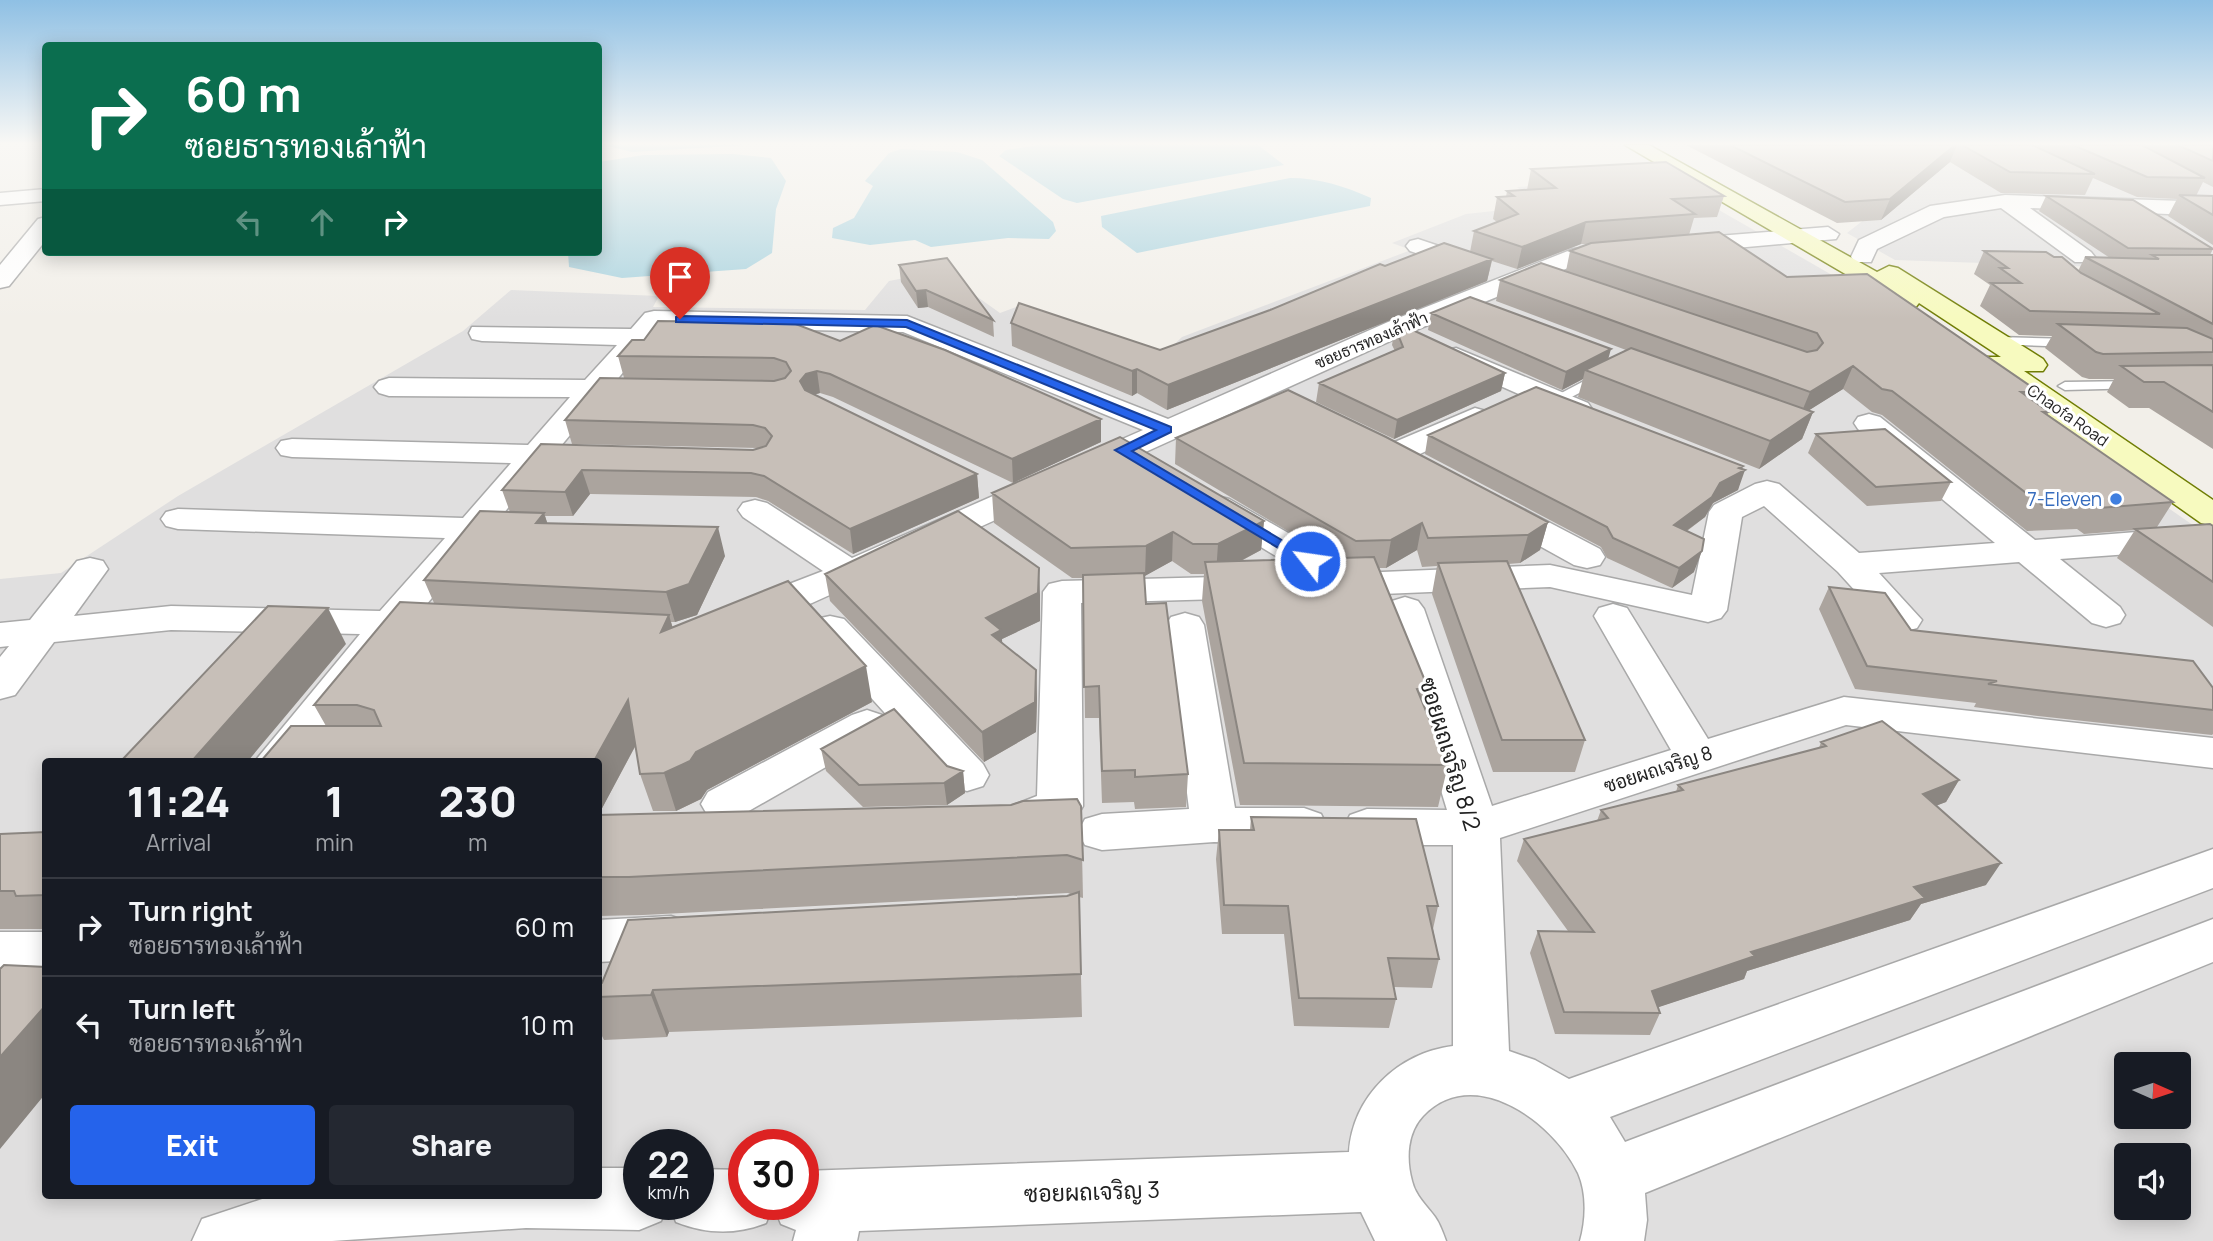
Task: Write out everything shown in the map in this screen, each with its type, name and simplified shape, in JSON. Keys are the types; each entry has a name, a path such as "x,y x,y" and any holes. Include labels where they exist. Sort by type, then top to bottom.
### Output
{"main road":[{"name":"Chaofa Road","path":"1738,203 1868,277 2213,516"},
{"name":"Chaofa Road","path":"1770,203 1828,234 1998,341 2159,448"}],"street":[{"path":"1863,257 1867,245 1938,211 1992,203"},
{"path":"2007,203 2087,266"},
{"path":"2083,203 2213,209"},
{"path":"2128,204 2171,231"},
{"path":"0,281 9,255 42,227"},
{"name":"ซอยธารทองเล้าฟ้า","path":"726,620 799,595 1258,388 1397,328 1581,254 1828,234"},
{"path":"1418,246 1526,276 1575,286"},
{"path":"1465,301 1503,315"},
{"path":"482,333 907,324 1167,429"},
{"path":"280,758 391,622 645,328"},
{"path":"1397,328 1543,395 1605,420"},
{"path":"1590,348 1621,366"},
{"path":"389,387 633,390"},
{"path":"1258,388 1295,406"},
{"path":"1431,473 1382,448 1543,395"},
{"path":"1869,423 2106,615"},
{"path":"292,448 578,456"},
{"path":"1122,450 1157,471"},
{"path":"979,482 1015,499"},
{"path":"972,824 1014,823 1060,806 1062,592 1550,576 1708,610 1726,512 1767,491 1851,564 1903,620"},
{"path":"1192,492 1310,561"},
{"path":"1467,492 1587,556"},
{"path":"755,510 849,572"},
{"path":"178,519 525,530"},
{"path":"965,522 999,546"},
{"path":"1851,564 2213,537"},
{"path":"0,685 45,631 90,569"},
{"path":"799,595 967,775"},
{"name":"ซอยผถเจริญ 8/2","path":"1405,608 1476,828 1480,1070"},
{"path":"1613,616 1697,757"},
{"path":"0,635 171,618 473,626"},
{"path":"1185,625 1214,825"},
{"path":"765,829 710,817 903,706"},
{"name":"ซอยผถเจริญ 8","path":"1102,832 1214,825 1476,828 1844,712 2213,753"},
{"path":"1564,1108 2213,868"},
{"path":"610,955 721,935"},
{"path":"1611,1177 2213,940"},
{"path":"0,954 42,954"},
{"path":"0,1014 42,966"},
{"path":"1414,1241 1397,1220 1380,1181 1379,1143 1391,1110 1413,1086 1444,1073 1480,1070 1510,1077 1538,1090 1564,1108 1593,1140 1611,1177 1616,1209 1612,1241"},
{"name":"ซอยผถเจริญ 3","path":"820,1215 1380,1181"},
{"path":"602,1198 623,1199"},
{"path":"224,1241 342,1207 477,1199"}],"lane":[{"path":"1998,341 2094,344"},
{"path":"1543,395 1621,366"},
{"path":"2065,386 2159,384"}],"shaded area":[{"path":"1537,203 1707,203 1832,275 2213,539 2213,1241 0,1241 0,579 61,573 178,496 463,331 511,290 659,296 653,307 865,310 889,281 941,271 1000,313 1021,305 1152,366 1182,337 1411,250 1392,243 1466,214 1541,206"},
{"path":"1886,203 2213,203 2213,271 1895,260 1847,233"}],"water":[{"path":"602,203 778,203 772,253 746,269 622,278 569,267 568,256 602,256"},
{"path":"863,203 1031,203 1053,222 1056,231 1049,239 1008,238 931,247 915,240 870,245 832,238 833,228 854,218"},
{"path":"1166,203 1370,203 1370,206 1137,253 1102,227 1101,216"}],"building":[{"path":"1504,203 1678,203 1695,214 1586,222 1522,247 1474,231 1518,214"},
{"path":"2057,203 2138,203 2213,249 2128,248"},
{"path":"2192,203 2213,203 2213,215"},
{"path":"1719,232 1787,277 1867,274 2039,392 2021,392 2049,412 2043,412 2173,502 2099,508 2092,503 2042,505 1892,391 1882,389 1853,366 1810,392 1500,280 1541,263 1807,352 1817,350 1823,343 1817,333 1570,251 1591,243"},
{"path":"1444,243 1492,259 1168,385 1137,369 1132,371 1011,323 1019,303 1160,350 1270,310 1380,264 1385,266"},
{"path":"1984,251 2046,252 2054,257 2062,257 2081,273 2160,314 2030,311 1991,283 2021,283 2000,268 2008,268"},
{"path":"2152,255 2213,255 2213,324 2085,257 2159,259"},
{"path":"947,258 993,320 926,290 916,291 899,265"},
{"path":"1470,297 1611,349 1566,372 1431,313"},
{"path":"658,321 793,323 840,341 875,325 945,350 1101,419 1012,459 830,374 817,371 806,374 800,381 805,390 977,474 850,529 764,476 751,473 582,470 565,492 502,490 541,444 753,450 766,446 772,436 765,428 753,425 565,420 600,378 774,381 785,378 791,371 786,362 774,358 618,356 632,340 644,340"},
{"path":"2058,324 2187,328 2213,339 2213,352 2103,354 2096,352"},
{"path":"1402,325 1505,373 1397,420 1319,383 1403,347 1395,327"},
{"path":"1631,348 1813,412 1770,441 1585,370"},
{"path":"2213,365 2213,412 2164,382 2144,382 2121,366"},
{"path":"1536,387 1743,466 1739,468 1745,470 1720,483 1712,497 1674,525 1704,539 1702,551 1679,568 1613,538 1607,527 1428,435"},
{"path":"1288,390 1386,437 1548,522 1528,535 1428,538 1422,523 1391,540 1356,541 1176,438"},
{"path":"1885,429 1951,482 1876,487 1816,434"},
{"path":"1120,437 1264,521 1218,544 1193,544 1173,532 1146,546 1071,548 992,493"},
{"path":"480,511 544,513 536,523 718,527 689,584 666,592 424,580"},
{"path":"958,511 1039,568 1038,593 986,618 1001,630 992,635 1036,670 1035,702 982,732 825,574"},
{"path":"2210,524 2213,526 2213,582 2135,529"},
{"path":"1374,557 1428,688 1417,689 1448,765 1244,763 1205,562"},
{"path":"1507,561 1585,740 1502,740 1438,563"},
{"path":"1144,573 1146,604 1166,603 1188,774 1135,777 1135,770 1102,771 1099,686 1084,687 1083,575"},
{"path":"788,581 866,666 696,752 690,761 664,773 640,774 628,700 596,758 264,758 291,726 381,726 374,710 357,705 314,705 400,602 669,615 661,632"},
{"path":"1829,587 1885,593 1911,630 2193,661 2213,688 2213,710 1988,684 1997,681 1867,666"},
{"path":"268,606 328,608 195,758 124,758"},
{"path":"894,709 947,766 963,771 944,783 859,785 821,749"},
{"path":"1882,721 1959,780 1923,794 2001,863 1914,887 1925,898 1751,952 1755,956 1652,991 1660,1013 1564,1012 1538,931 1594,932 1524,839 1608,818 1601,810 1683,790 1678,785 1826,746 1821,742"},
{"path":"1077,799 1081,806 1083,860 1067,855 602,877 602,815 1011,805 1023,801"},
{"path":"1251,817 1416,819 1438,906 1427,906 1439,959 1388,958 1396,999 1299,998 1288,906 1224,905 1219,830 1254,830"},
{"path":"42,832 42,895 16,896 14,891 0,891 0,834"},
{"path":"1079,892 1081,974 653,990 651,995 602,997 602,983 628,920 1067,896"},
{"path":"4,965 42,967 42,1010 0,1057 0,969"}],"place":[{"name":"7-Eleven","path":"2116,499"}],"route":[{"path":"680,319 907,324 1167,429 1122,450 1310,561"}]}
